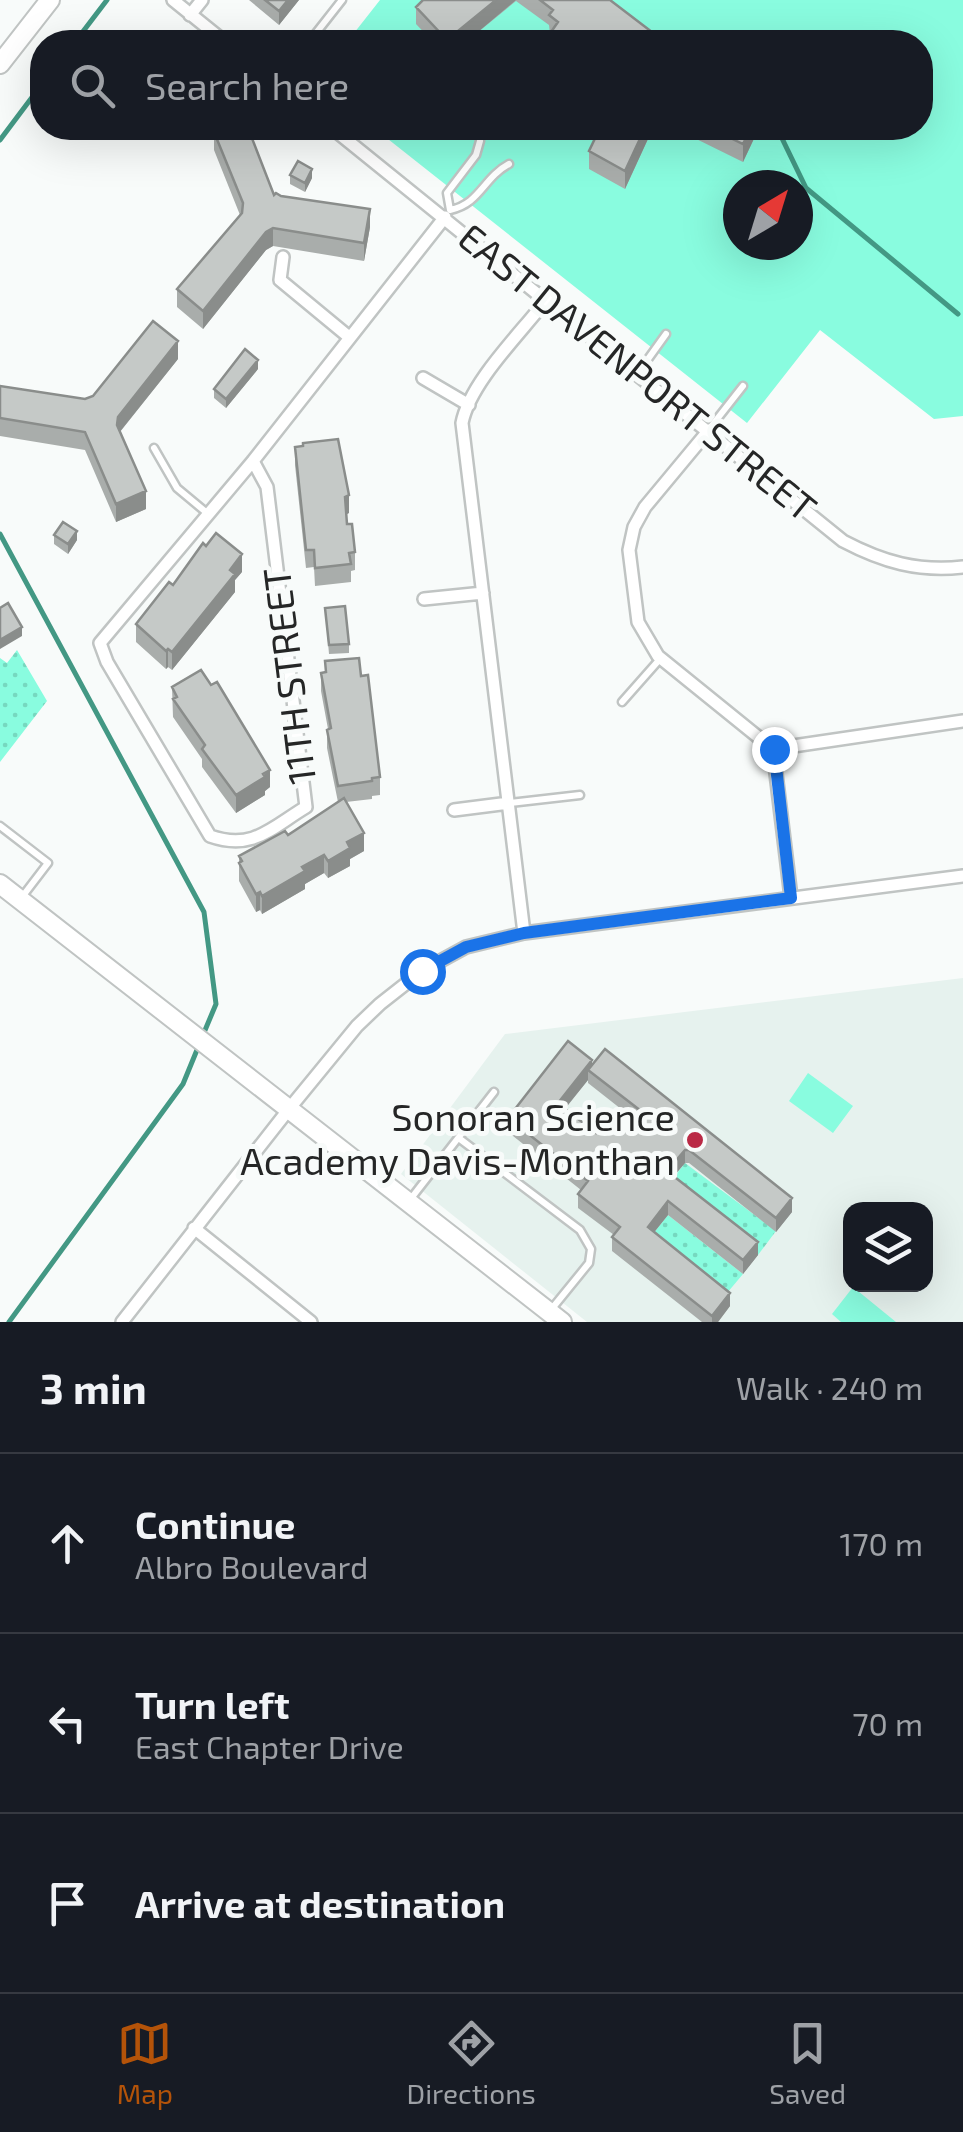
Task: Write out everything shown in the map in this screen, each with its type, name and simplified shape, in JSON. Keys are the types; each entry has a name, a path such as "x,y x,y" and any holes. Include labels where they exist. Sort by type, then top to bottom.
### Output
{"street":[{"path":"3,56 50,0"},
{"path":"173,0 209,30"},
{"path":"190,15 202,0"},
{"name":"EAST DAVENPORT STREET","path":"348,140 448,214 843,541 904,567 963,567"},
{"name":"11TH STREET","path":"254,461 267,488 306,807 248,842 226,842 210,836 107,662 100,643 106,631 254,461 448,214"},
{"path":"283,257 280,280 349,337"},
{"path":"524,933 462,423 478,388 547,299"},
{"path":"423,378 469,404"},
{"path":"708,430 639,516 630,538 638,622 649,646 661,658 774,749 791,898"},
{"path":"424,599 483,593"},
{"path":"774,749 963,721"},
{"path":"454,810 508,803"},
{"path":"122,1322 357,1026 422,971 466,947 524,933 963,876"},
{"path":"1,888 556,1317"},
{"path":"194,1228 311,1322"}],"lane":[{"path":"318,30 342,0"},
{"path":"480,142 476,155 447,193 448,214 466,207 496,170 509,164"},
{"path":"638,373 666,334"},
{"path":"708,430 743,386"},
{"path":"154,448 176,488 208,514"},
{"path":"622,702 661,658"},
{"path":"508,803 580,795"},
{"path":"0,826 48,863 20,900"},
{"path":"409,1200 494,1092"},
{"path":"460,1138 588,1240 589,1263 556,1317"}],"shaded area":[{"name":"Sonoran Science Academy Davis-Monthan","path":"963,978 963,1322 587,1322 401,1174 505,1034"}],"green space":[{"path":"380,0 963,0 963,416 934,419 820,330 747,423 389,140 933,140 933,30 356,30"},
{"path":"17,650 47,701 0,762 0,658 7,663"},
{"path":"808,1073 853,1106 833,1133 789,1101"},
{"path":"685,1163 776,1231 758,1255 666,1187"},
{"path":"668,1215 743,1274 722,1299 648,1240"},
{"path":"849,1292 859,1292 896,1322 841,1322 832,1314"}],"building":[{"path":"265,0 288,0 279,11"},
{"path":"423,0 496,0 459,30 438,30 416,7"},
{"path":"540,0 610,0 649,30 552,30 558,22 549,15 553,10"},
{"path":"217,140 253,140 274,195 370,209 364,243 273,228 203,311 177,289 242,213 243,203"},
{"path":"594,140 639,140 625,171 589,151"},
{"path":"298,161 312,169 305,183 290,175"},
{"path":"153,321 178,341 118,417 117,425 146,491 116,504 85,432 0,418 0,386 85,399 93,396"},
{"path":"245,349 258,360 226,399 214,389"},
{"path":"338,439 349,495 345,497 347,524 352,524 355,552 349,553 351,564 315,568 314,550 306,550 295,447"},
{"path":"63,522 77,531 68,544 54,535"},
{"path":"216,533 242,554 230,570 235,574 172,652 166,651 136,624 169,582 173,585 203,543 206,546"},
{"path":"8,603 22,627 0,640 0,608"},
{"path":"345,606 349,644 329,645 325,608"},
{"path":"359,658 361,676 368,675 380,777 338,786 321,673 326,672 325,661"},
{"path":"201,670 211,685 217,682 270,770 236,795 202,749 205,745 173,699 177,697 172,687"},
{"path":"344,798 364,833 347,842 350,848 328,861 324,855 262,896 260,892 256,894 239,856 285,831 288,835"},
{"path":"568,1041 592,1060 558,1103 596,1133 603,1124 650,1118 588,1070 605,1049 792,1198 776,1218 689,1150 667,1171 758,1242 743,1260 668,1201 648,1227 730,1293 712,1316 612,1237 620,1227 578,1194 588,1181 508,1118"}],"waterway":[{"path":"84,30 107,0"},
{"path":"0,140 30,100"},
{"path":"783,140 806,188 958,314"},
{"path":"0,534 204,912 216,1004 203,1035"},
{"path":"9,1322 183,1084 199,1045"}],"place":[{"name":"Sonoran Science Academy Davis-Monthan","path":"695,1140"}],"route":[{"path":"422,971 466,947 524,933 791,898 774,749"}]}
